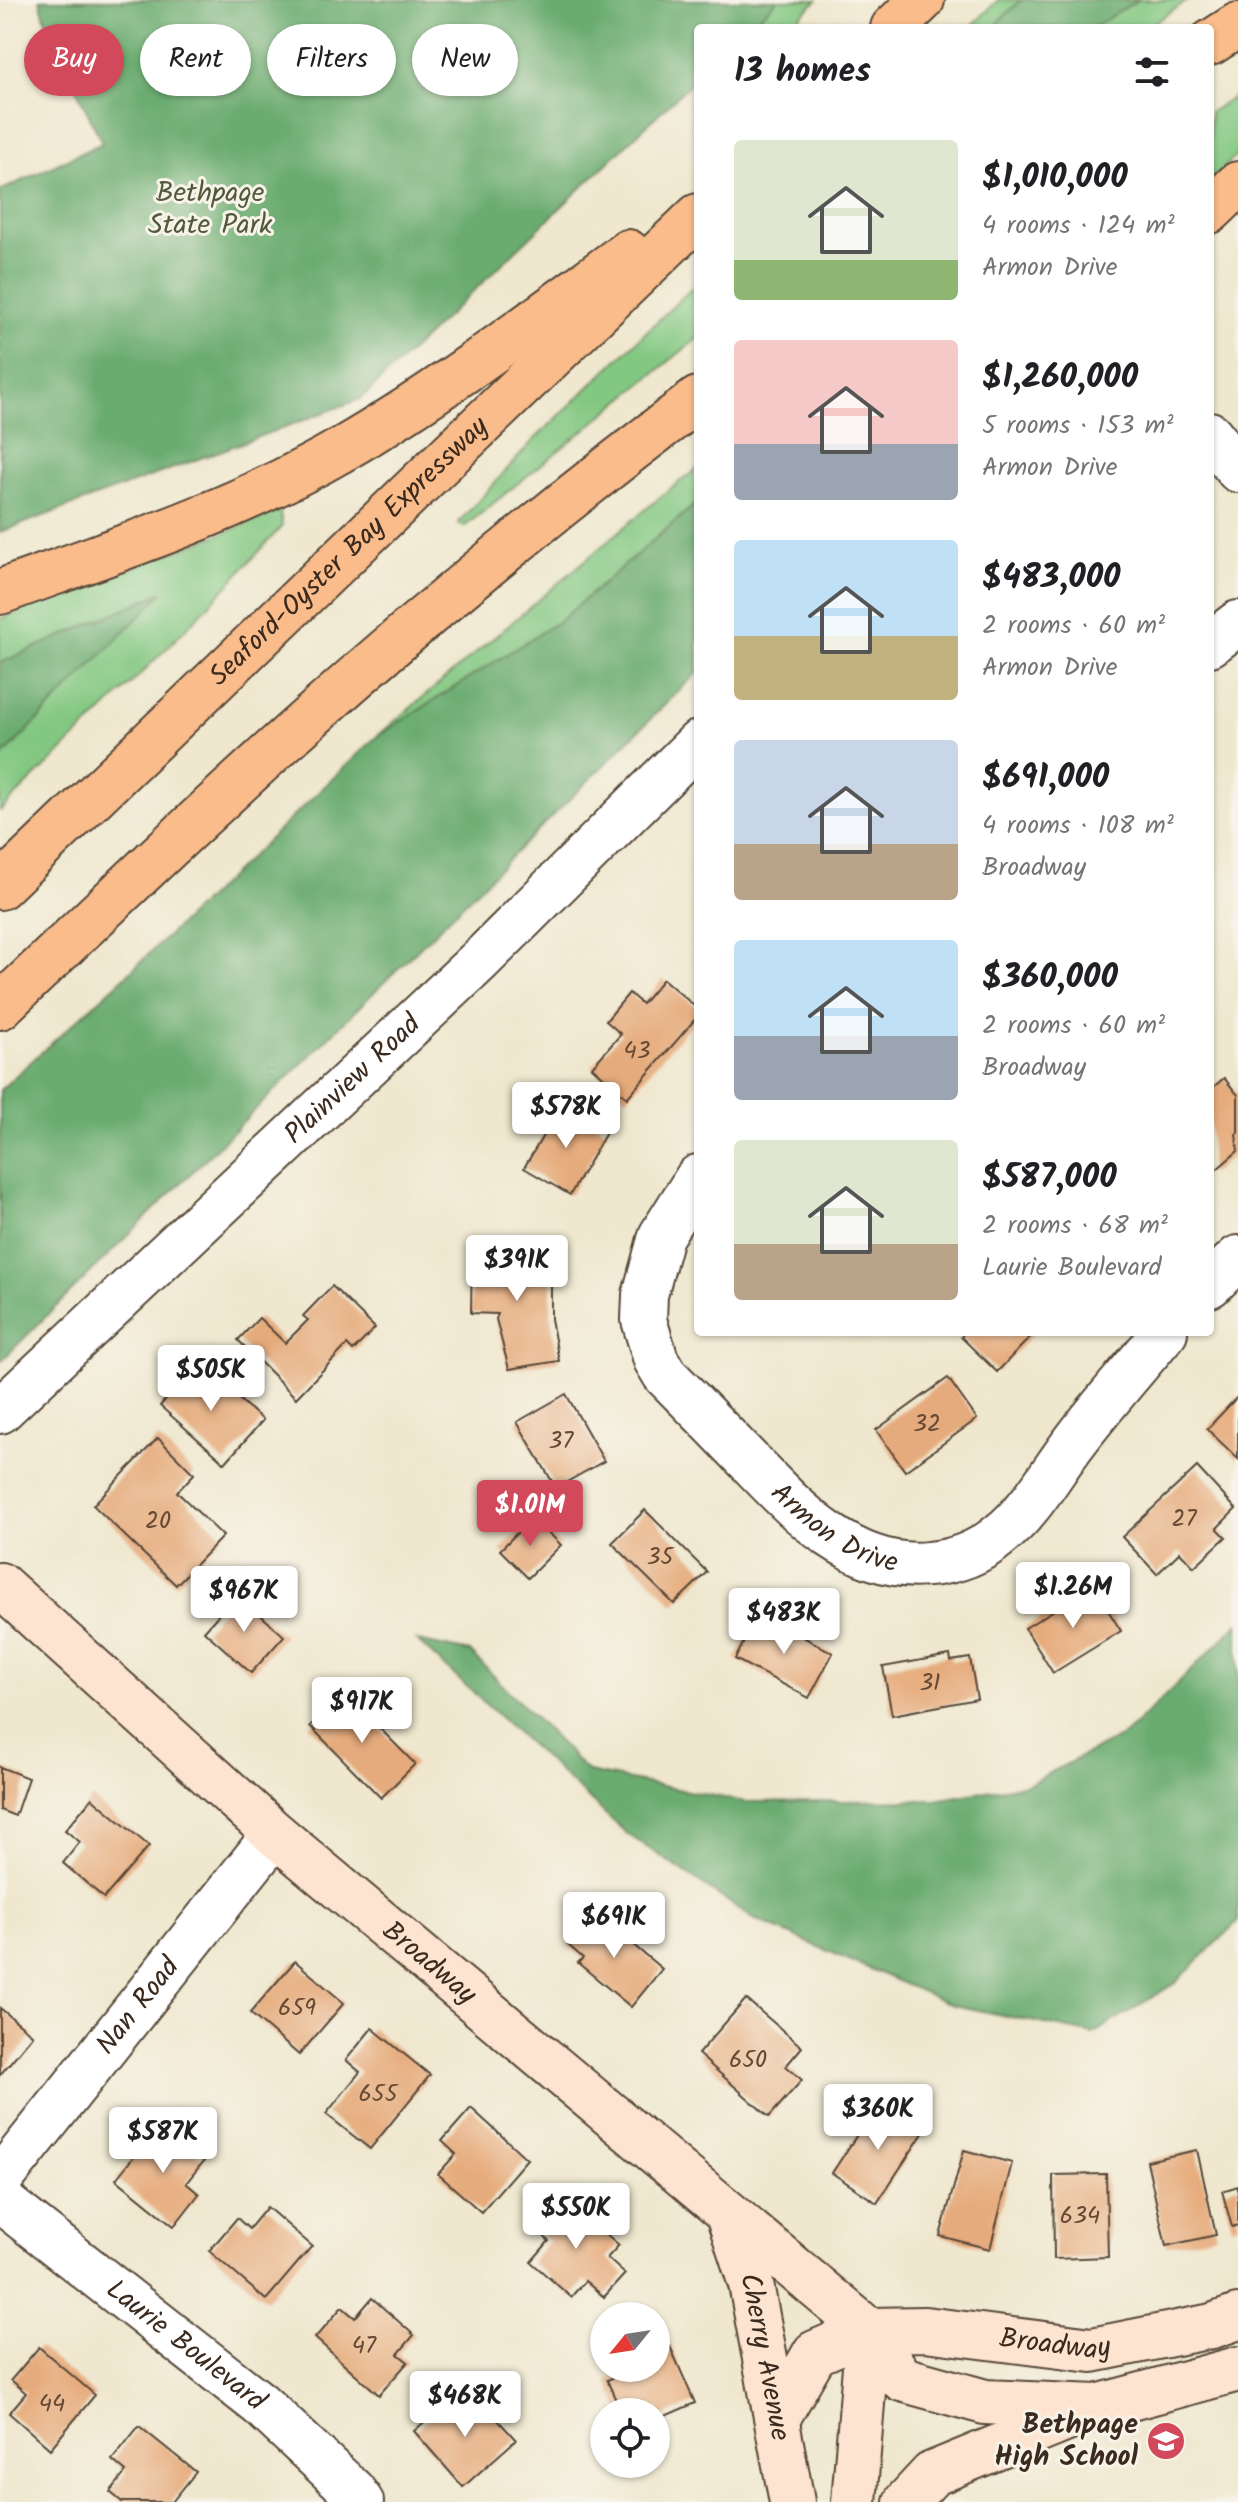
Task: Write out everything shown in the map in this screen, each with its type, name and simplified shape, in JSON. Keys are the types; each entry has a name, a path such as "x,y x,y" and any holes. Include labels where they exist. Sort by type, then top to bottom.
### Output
{"highway":[{"path":"897,24 922,0"},
{"path":"1214,40 1238,25"},
{"path":"1214,207 1238,184"},
{"path":"0,592 169,530 292,476 341,450 450,381 694,204"},
{"name":"Seaford-Oyster Bay Expressway","path":"0,887 694,220"},
{"path":"0,1007 298,728 530,531 694,402"}],"main road":[{"name":"Broadway","path":"0,1585 275,1834 728,2214 818,2285 868,2330 902,2379 985,2402 1097,2407 1238,2369"},
{"name":"Cherry Avenue","path":"728,2214 751,2284 792,2502"},
{"name":"Broadway","path":"868,2330 925,2329 1092,2350 1212,2326 1238,2317"},
{"path":"777,2419 815,2353 868,2330 854,2502"},
{"path":"906,2502 932,2474 1097,2407"}],"street":[{"path":"1214,439 1238,470"},
{"path":"1214,641 1238,623"},
{"name":"Plainview Road","path":"0,1411 479,961 694,747"},
{"name":"Armon Drive","path":"694,1183 661,1236 645,1295 644,1320 656,1360 665,1375 789,1502 834,1539 884,1562 910,1566 949,1562 970,1555 1000,1535 1032,1503 1075,1441 1162,1336"},
{"path":"1214,1281 1238,1258"},
{"name":"Nan Road","path":"0,2180 275,1834"},
{"name":"Laurie Boulevard","path":"0,2200 260,2404 361,2502"}],"green space":[{"name":"Bethpage State Park","path":"40,0 777,0 752,24 694,24 694,80 361,399 0,532 0,191 102,143 80,96 124,96 124,24 47,24"},
{"path":"777,0 817,0 792,24 752,24"},
{"path":"998,0 1188,0 1152,24 974,24"},
{"path":"1020,0 1138,0 1099,24 997,24"},
{"path":"1238,94 1238,154 1214,178 1214,109"},
{"path":"694,286 694,341 464,527 458,523 533,441"},
{"path":"694,471 694,505 562,619 375,738"},
{"path":"694,505 694,676 0,1362 0,1090 131,971 375,738 562,619"},
{"path":"280,511 282,526 214,600 0,811 0,619"},
{"path":"163,592 0,759 0,663"},
{"path":"1238,1624 1238,1921 1175,1983 1093,2034 953,2005 754,1919 626,1833 417,1641 470,1652 588,1772 745,1802 935,1800 1028,1784 1126,1734"}],"building":[{"path":"663,979 694,1006 694,1021 627,1098 592,1067 621,1034 606,1021 629,993 642,1004"},
{"path":"1224,1078 1238,1095 1238,1151 1214,1172 1214,1087"},
{"path":"561,1105 607,1131 570,1195 524,1168"},
{"path":"499,1250 551,1252 551,1319 559,1361 509,1369 496,1319 498,1314 471,1313 472,1254 499,1254"},
{"path":"332,1286 375,1328 353,1351 347,1345 296,1398 238,1340 259,1318 285,1343 308,1320 303,1316"},
{"path":"962,1336 1031,1336 997,1372"},
{"path":"197,1363 263,1420 225,1463 160,1406"},
{"path":"948,1378 977,1419 905,1471 876,1430"},
{"path":"566,1394 604,1461 556,1488 517,1422"},
{"path":"1238,1396 1238,1459 1207,1429"},
{"path":"158,1438 194,1474 177,1492 223,1536 176,1585 93,1505"},
{"path":"1197,1467 1236,1509 1217,1528 1226,1537 1194,1567 1180,1552 1157,1574 1122,1537"},
{"path":"645,1510 707,1572 674,1604 612,1543"},
{"path":"533,1517 561,1545 528,1578 500,1550"},
{"path":"1093,1586 1121,1631 1053,1673 1025,1628"},
{"path":"237,1594 284,1636 251,1673 204,1631"},
{"path":"759,1613 833,1653 809,1698 735,1659"},
{"path":"950,1655 951,1661 970,1658 977,1699 892,1715 883,1667"},
{"path":"344,1692 415,1764 381,1798 310,1726"},
{"path":"0,1767 28,1778 15,1816 0,1810"},
{"path":"92,1798 149,1846 104,1898 63,1863 80,1842 65,1830"},
{"path":"595,1913 662,1969 631,2007 578,1963 583,1958 568,1945"},
{"path":"295,1961 344,2003 299,2055 250,2013"},
{"path":"746,1999 802,2047 786,2066 802,2080 769,2117 698,2054"},
{"path":"0,2008 33,2035 0,2075"},
{"path":"372,2028 430,2075 370,2149 326,2114 360,2072 346,2060"},
{"path":"880,2100 925,2130 877,2203 832,2173"},
{"path":"471,2108 527,2159 481,2212 438,2174 456,2154 442,2141"},
{"path":"159,2125 204,2161 186,2183 199,2194 174,2226 116,2179"},
{"path":"964,2150 1012,2163 990,2249 940,2236"},
{"path":"1197,2150 1216,2235 1166,2246 1147,2161"},
{"path":"1106,2174 1108,2257 1054,2259 1053,2175"},
{"path":"1238,2186 1238,2225 1232,2227 1222,2191"},
{"path":"562,2196 619,2245 607,2258 625,2274 604,2297 585,2281 571,2297 531,2262 549,2241 535,2228"},
{"path":"267,2207 312,2246 266,2300 209,2251 237,2218 249,2229"},
{"path":"372,2298 414,2335 398,2354 408,2362 379,2395 315,2338 342,2307 355,2318"},
{"path":"670,2346 695,2403 670,2414 670,2398 615,2398 608,2382 670,2382"},
{"path":"39,2347 95,2395 50,2449 9,2413 26,2393 11,2380"},
{"path":"477,2397 516,2440 463,2487 414,2431 449,2400 460,2413"},
{"path":"139,2426 196,2472 172,2502 122,2502 110,2492 126,2472 112,2460"}],"place":[{"name":"Bethpage High School","path":"1166,2441"}]}
